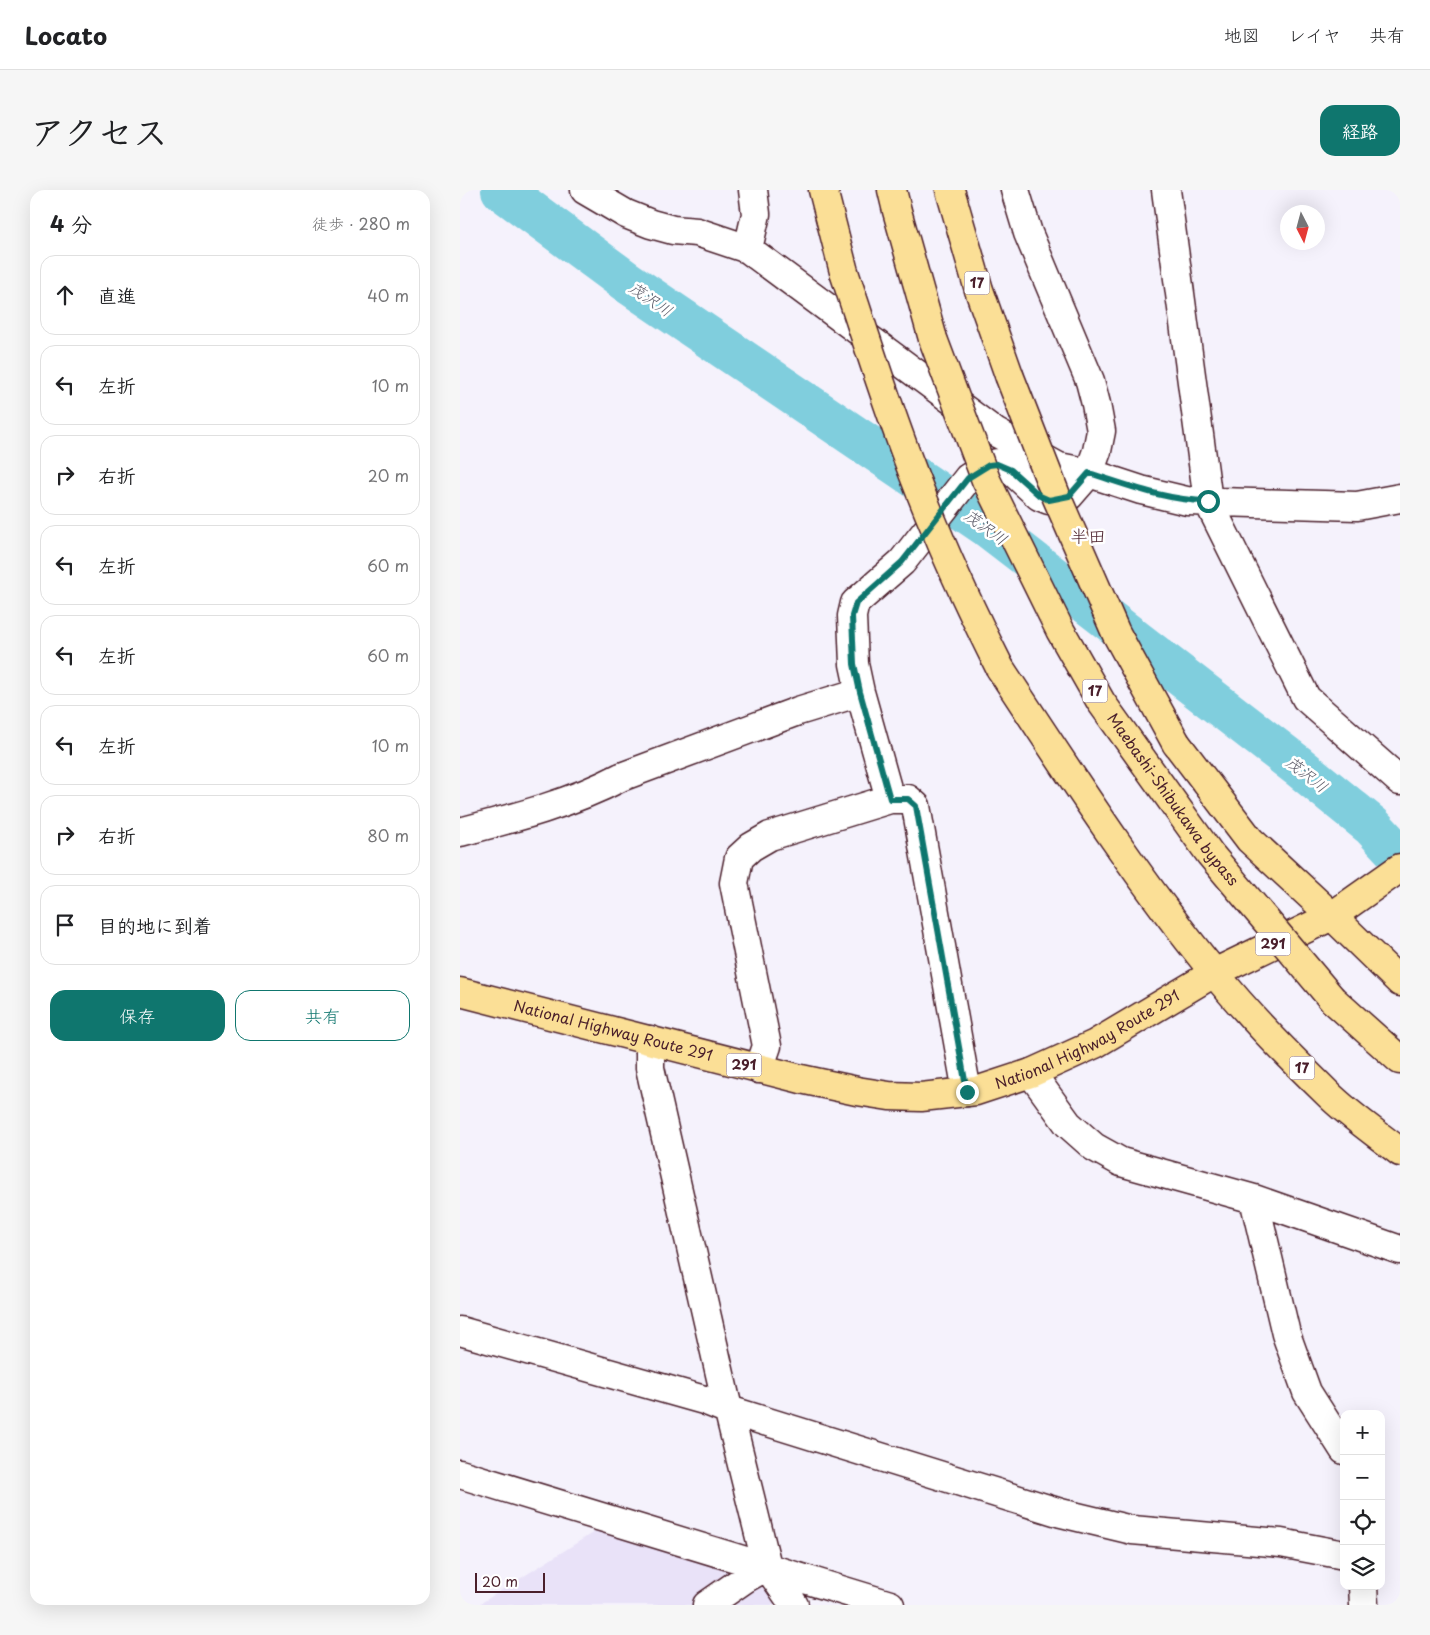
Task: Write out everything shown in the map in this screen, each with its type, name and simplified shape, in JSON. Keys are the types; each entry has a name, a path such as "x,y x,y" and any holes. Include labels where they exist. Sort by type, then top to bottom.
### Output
{"main road":[{"name":"17","path":"823,190 844,272 890,411 935,529 1000,668 1098,817 1214,973 1270,1035 1328,1094 1400,1152"},
{"name":"Maebashi-Shibukawa bypass","path":"892,190 896,212 933,338 986,480 1060,630 1101,702 1210,854 1332,999 1400,1060"},
{"name":"17","path":"950,190 979,290 1057,498 1116,633 1176,743 1250,840 1400,982"},
{"name":"National Highway Route 291","path":"460,992 759,1069 857,1091 889,1096 921,1097 976,1091 1031,1073 1095,1044 1214,973 1332,916 1390,875"}],"street":[{"path":"585,190 626,214 651,224 673,230 697,232 748,249 995,432 1059,467 1089,473 1141,490 1187,501 1357,506 1400,498"},
{"path":"748,249 756,214 753,190"},
{"path":"890,799 854,664 852,616 856,603 902,562 968,478 989,465 997,464 1011,470 1040,496 1049,500 1069,496 1089,473 1097,451 1101,431 1090,381 1028,233 1015,190"},
{"path":"1166,190 1208,501 1306,698 1400,781"},
{"path":"460,832 509,819 597,790 621,776 788,715 860,692"},
{"path":"759,1069 767,1046 734,883 739,858 751,847 770,836 890,799 908,799 916,806 967,1092"},
{"path":"650,1040 650,1068 767,1566 794,1605"},
{"path":"1031,1073 1068,1124 1094,1147 1120,1162 1254,1199 1400,1250"},
{"path":"1254,1199 1286,1334 1307,1392 1340,1444"},
{"path":"460,1331 704,1400 729,1410 1061,1513 1132,1530 1281,1543 1340,1554"},
{"path":"460,1474 890,1605"},
{"path":"707,1605 767,1566"},
{"path":"1363,1590 1364,1605"}],"shaded area":[{"path":"605,1525 750,1567 777,1605 478,1605"}],"waterway":[{"name":"茂沢川","path":"502,190 627,282 987,526 1298,766 1372,826 1400,856"}],"district":[{"name":"半田","path":"1088,537"}],"route":[{"path":"967,1092 916,806 908,799 890,799 860,692 854,664 852,616 856,603 902,562 968,478 989,465 997,464 1011,470 1040,496 1049,500 1069,496 1089,473 1141,490 1187,501 1208,501"}]}
